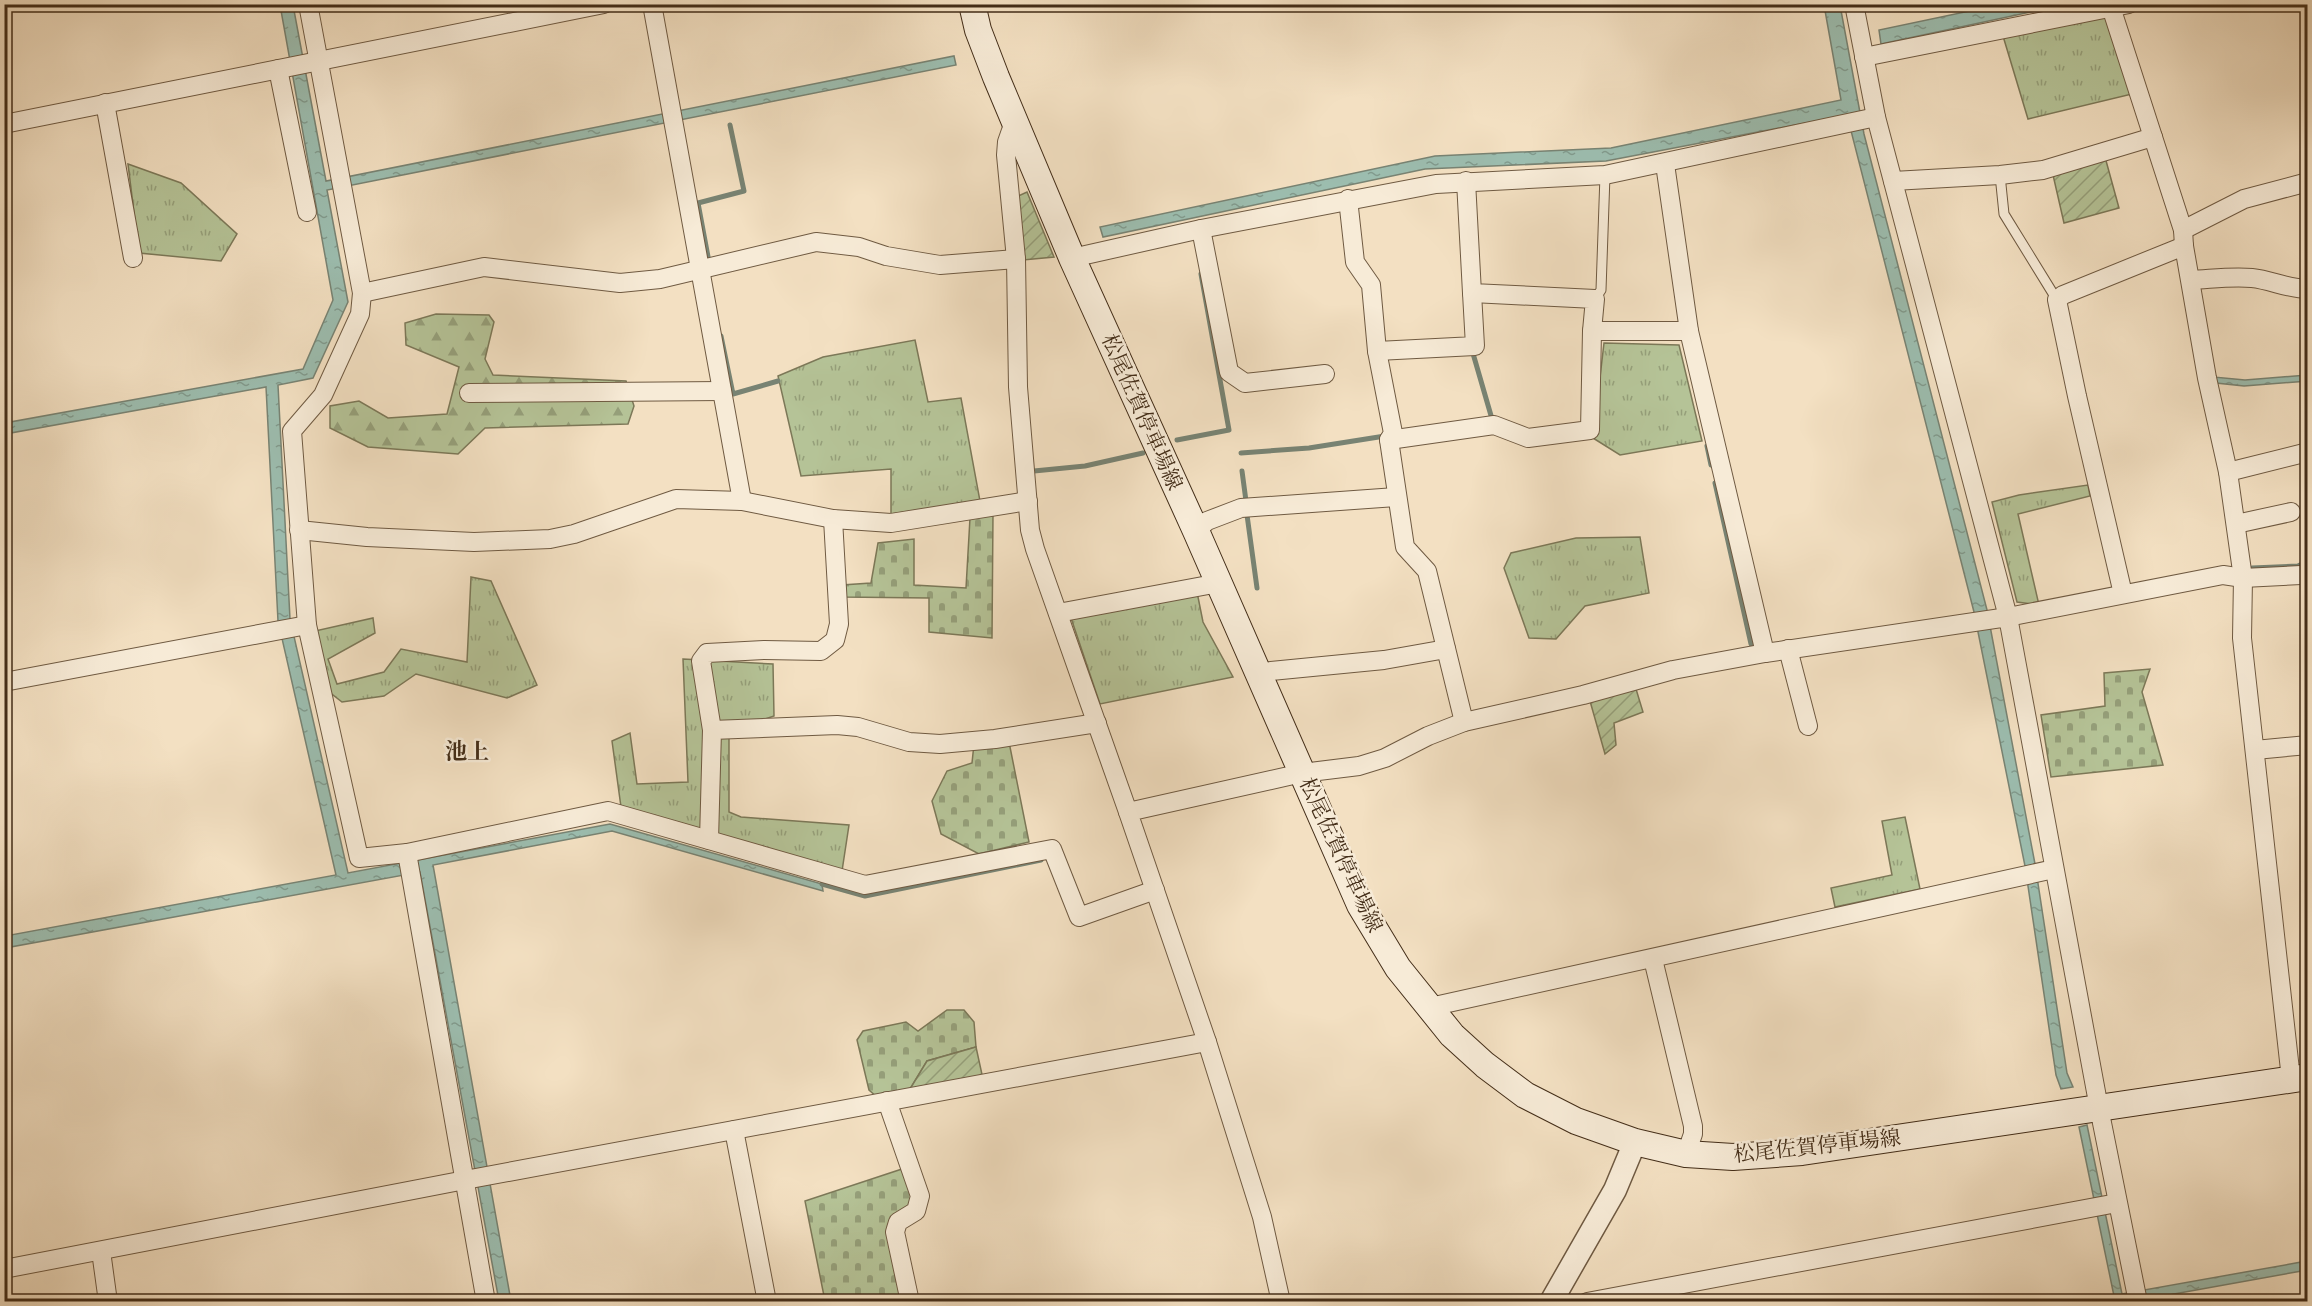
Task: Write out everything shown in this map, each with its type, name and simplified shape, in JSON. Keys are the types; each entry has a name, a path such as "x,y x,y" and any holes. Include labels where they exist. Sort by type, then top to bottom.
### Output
{"main road":[{"name":"松尾佐賀停車場線","path":"972,4 978,30 1014,122 1072,258 1196,531 1360,906 1398,968 1452,1035 1485,1065 1525,1095 1576,1120 1635,1142 1686,1154 1733,1157 1802,1152 2299,1078"}],"street":[{"path":"308,4 314,61 341,182 362,293 360,314 323,395 292,431 303,626 359,858 407,853 608,811 865,885 1052,849 1079,917 1155,890"},
{"path":"4,124 604,4"},
{"path":"652,4 742,501"},
{"path":"1854,4 1872,118 1893,181 2002,618 2049,871 2099,1107 2106,1205 2137,1294"},
{"path":"1864,57 2129,4"},
{"path":"2110,7 2153,137 2183,238 2207,378 2228,472 2243,578 2242,638 2255,750 2299,1078"},
{"path":"283,68 307,212"},
{"path":"105,104 132,258"},
{"path":"1072,258 1348,199 1466,181 1605,175 1872,118"},
{"path":"1014,122 1006,155 1016,259 1018,387 1030,530 1208,1042 1263,1217 1281,1302"},
{"path":"1893,181 2000,175 2043,170 2153,137"},
{"path":"1665,164 1689,331 1765,653"},
{"path":"1377,351 1468,346 1472,293 1466,181"},
{"path":"2123,594 2057,300 2063,295 2183,238 2244,199 2307,182"},
{"path":"1348,199 1355,262 1371,285 1377,351 1391,436 1396,497 1405,547 1427,571 1464,722"},
{"path":"1201,229 1229,372 1245,383 1326,374"},
{"path":"362,293 484,267 620,283 660,279 816,242 860,247 886,256 940,265 1016,259"},
{"path":"2191,280 2255,278 2292,289 2307,289"},
{"path":"1391,436 1494,425 1528,438 1590,430 1595,299 1472,293"},
{"path":"1592,332 1689,331"},
{"path":"469,393 722,391"},
{"path":"2228,472 2307,452"},
{"path":"1196,531 1207,521 1241,508 1396,497"},
{"path":"299,530 367,537 474,542 550,539 574,534 676,499 742,501 833,519 891,523 1028,501"},
{"path":"2236,524 2291,512"},
{"path":"709,840 712,730 701,661 708,653 764,650 821,651 834,640 839,624 833,519"},
{"path":"1128,812 1302,773 1359,766 1385,758 1428,736 1464,722 1583,695 1673,670 1765,653 2002,618 2223,575 2243,578 2301,575"},
{"path":"1058,613 1219,583"},
{"path":"4,682 303,626"},
{"path":"1259,674 1383,660 1446,649"},
{"path":"1788,650 1808,726"},
{"path":"712,730 837,725 858,727 909,742 940,744 995,739 1096,723"},
{"path":"2255,750 2307,745"},
{"path":"407,853 486,1302"},
{"path":"1430,1007 2049,871"},
{"path":"1653,959 1693,1126 1693,1134 1686,1154"},
{"path":"4,1269 496,1174 1208,1042"},
{"path":"887,1101 920,1196 916,1211 898,1222 895,1232 910,1302"},
{"path":"734,1130 767,1302"},
{"path":"1551,1301 1615,1190 1635,1142"},
{"path":"1587,1302 2106,1205"},
{"path":"101,1251 108,1302"}],"lane":[{"path":"1595,299 1602,290 1605,175"},
{"path":"2000,175 2004,214 2057,300"}],"green space":[{"path":"2107,14 2132,94 2028,119 2003,36"},
{"path":"2105,157 2119,208 2064,223 2053,175"},
{"path":"128,164 181,183 237,234 221,261 139,253"},
{"path":"1027,192 1054,257 1023,260 1016,197"},
{"path":"436,314 489,315 494,322 485,359 493,375 626,381 634,406 628,424 485,428 458,454 368,447 330,428 330,406 359,401 388,418 447,414 459,367 406,345 405,323"},
{"path":"915,340 928,402 961,398 980,501 891,514 891,469 801,476 778,376 823,357"},
{"path":"1604,343 1679,345 1702,441 1620,455 1593,438"},
{"path":"2088,485 2090,496 2018,514 2039,605 2017,602 1992,502 2019,495"},
{"path":"993,513 992,638 929,632 929,598 842,597 842,585 871,583 878,543 914,539 914,585 966,588 970,518"},
{"path":"1640,537 1649,593 1585,606 1556,639 1529,638 1504,568 1511,553 1576,538"},
{"path":"471,577 491,581 537,685 507,698 416,674 384,696 342,702 328,691 315,631 373,618 375,633 328,659 337,684 384,672 401,649 467,662"},
{"path":"1197,592 1203,622 1233,677 1100,704 1070,615"},
{"path":"683,659 773,664 774,716 729,731 729,812 741,817 849,825 842,871 621,807 612,741 630,733 637,784 688,782"},
{"path":"2150,669 2142,692 2163,765 2051,777 2041,715 2105,706 2104,673"},
{"path":"1636,689 1643,712 1614,723 1616,745 1605,754 1590,701"},
{"path":"1009,742 1029,842 979,854 941,834 932,801 947,771 972,763 974,744"},
{"path":"1905,817 1920,889 1835,907 1831,888 1892,875 1882,821"},
{"path":"947,1010 964,1010 974,1022 976,1047 927,1061 910,1089 877,1097 869,1090 857,1040 863,1031 906,1022 918,1031"},
{"path":"976,1047 983,1079 910,1089 927,1061"},
{"path":"905,1168 915,1194 911,1209 891,1220 904,1301 825,1301 805,1201"}],"water":[{"path":"280,5 293,5 326,181 954,56 956,65 327,190 348,302 313,378 278,385 290,619 348,873 610,824 822,884 823,891 612,831 433,865 511,1301 499,1301 420,872 5,948 5,936 336,875 278,621 266,387 5,434 5,423 303,369 333,300"},
{"path":"1824,5 1840,5 1864,134 1987,610 2035,864 2067,1073 2073,1087 2061,1089 2056,1075 2025,866 1974,612 1847,115 1606,161 1425,169 1103,237 1100,227 1435,156 1611,148 1841,100"},
{"path":"1998,5 2063,5 1881,44 1879,30"},
{"path":"2307,375 2308,381 2244,386 2216,383 2214,377 2245,380"},
{"path":"2087,1125 2122,1294 2307,1261 2307,1270 2135,1301 2085,1301 2114,1296 2079,1127"}],"waterway":[{"path":"709,262 698,203 744,191 730,125"},
{"path":"1177,440 1229,430 1201,274"},
{"path":"721,336 733,394 778,381"},
{"path":"1472,350 1492,419 1489,420"},
{"path":"1241,453 1309,448 1385,436"},
{"path":"1707,446 1711,465"},
{"path":"1034,471 1085,466 1143,453"},
{"path":"1242,471 1246,501"},
{"path":"1715,483 1751,644"},
{"path":"1247,515 1257,588"},
{"path":"2252,568 2298,566 2308,561"},
{"path":"822,884 865,896 1041,860"}],"district":[{"name":"池上","path":"467,751"}]}
